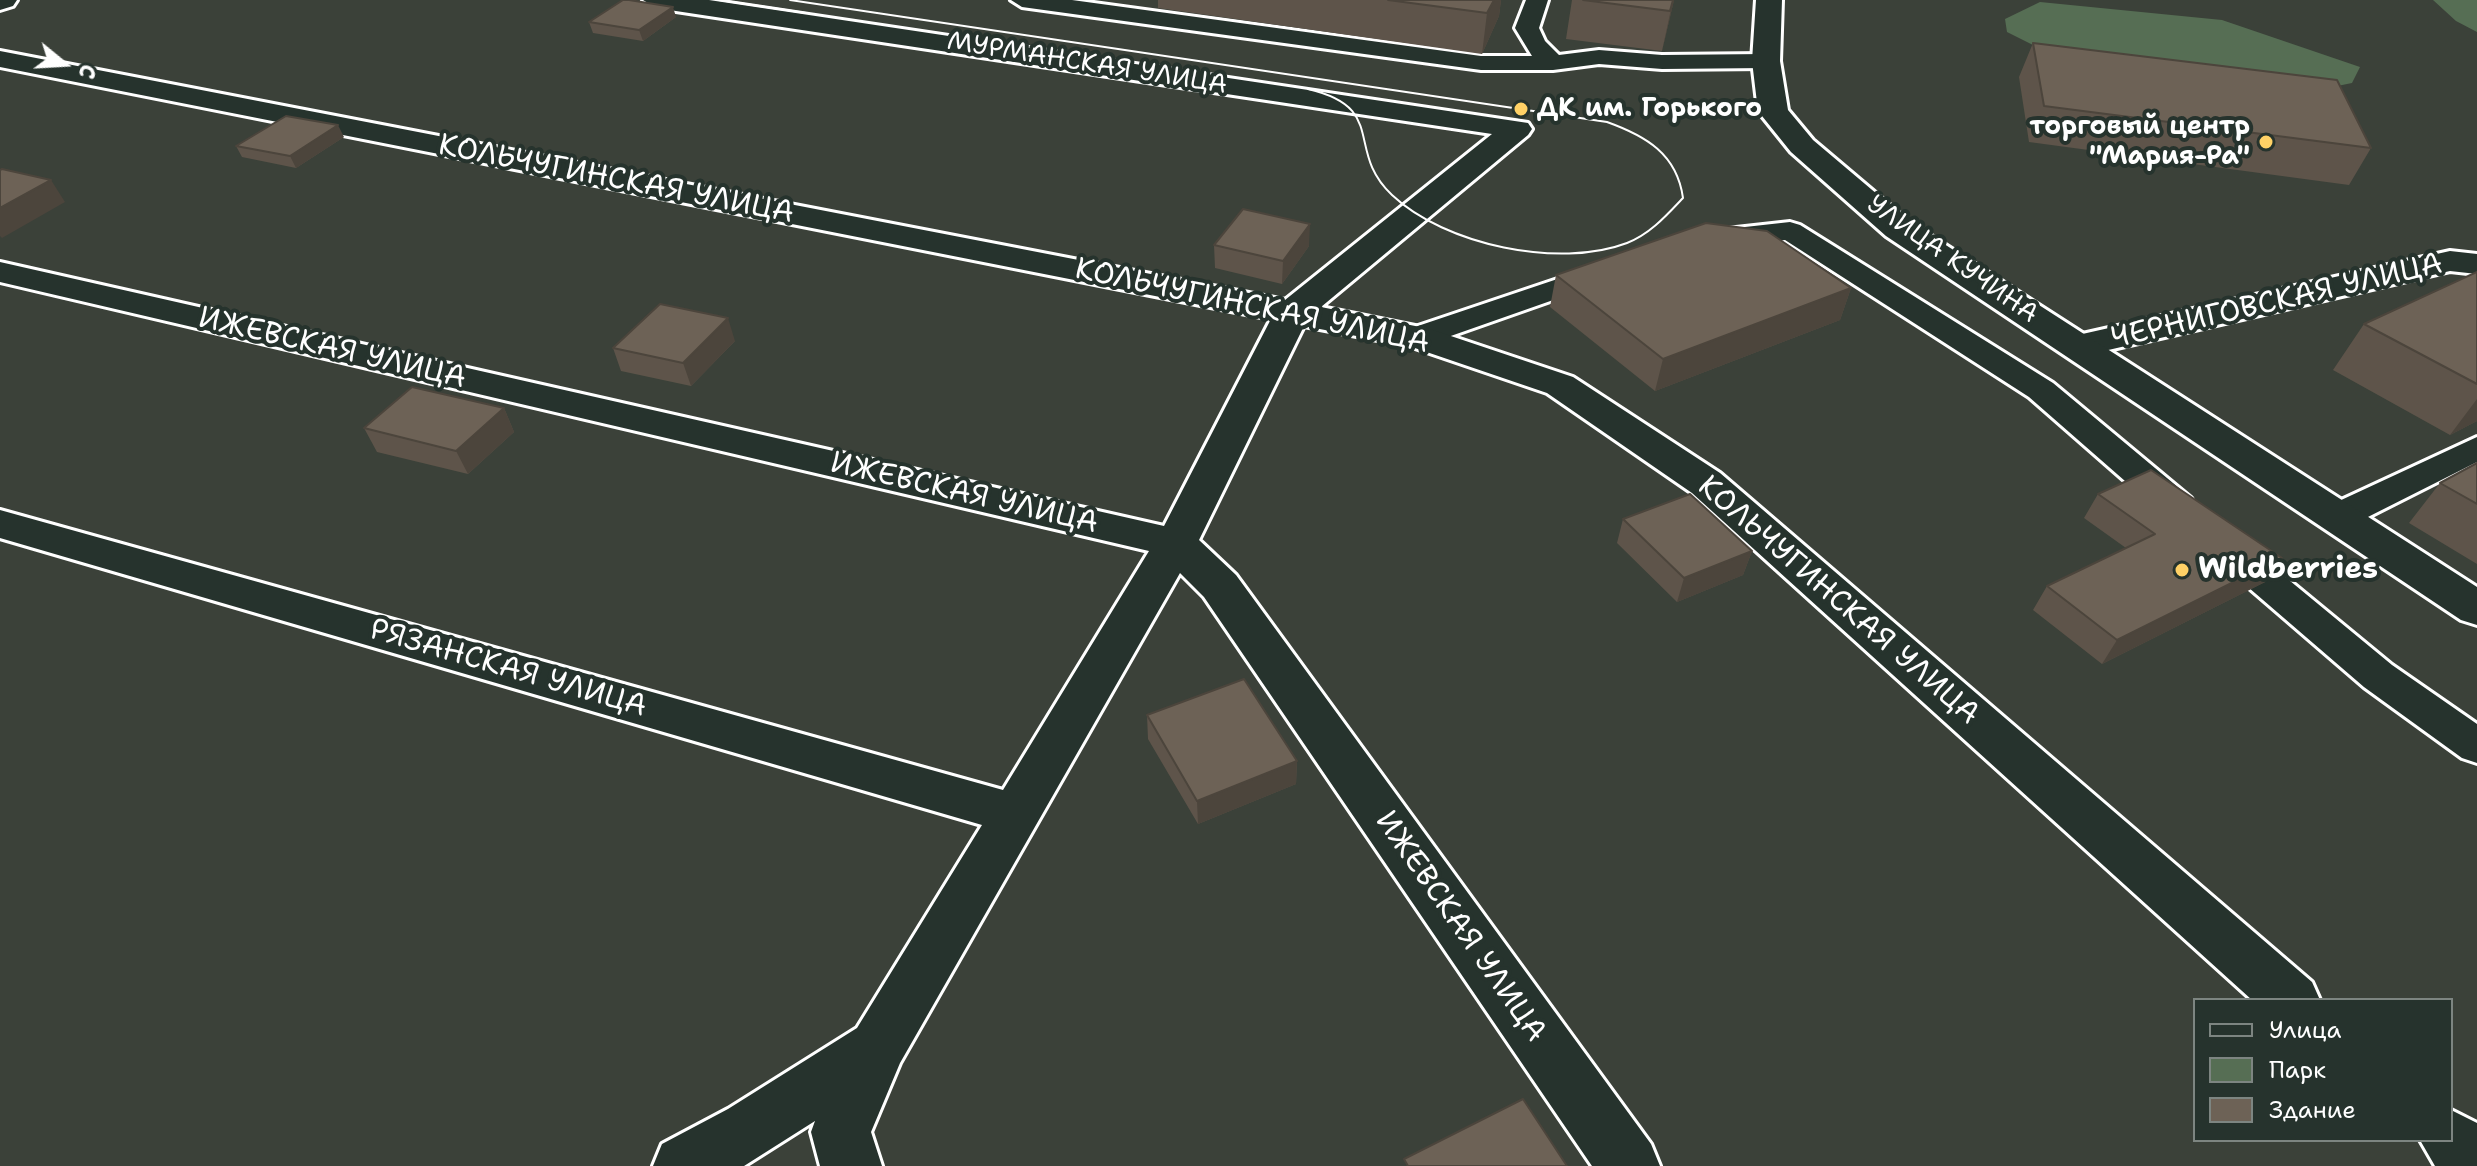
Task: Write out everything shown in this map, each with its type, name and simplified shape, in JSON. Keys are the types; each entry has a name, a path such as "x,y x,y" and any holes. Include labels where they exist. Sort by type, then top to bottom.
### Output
{"street":[{"name":"МУРМАНСКАЯ УЛИЦА","path":"656,0 1517,129 1292,313"},
{"name":"УЛИЦА КУЧИНА","path":"1769,0 1766,61 1773,111 1802,146 1898,229 2078,346"},
{"name":"КОЛЬЧУГИНСКАЯ УЛИЦА","path":"0,59 1417,337 1560,385 1706,483 2290,998"},
{"name":"ЧЕРНИГОВСКАЯ УЛИЦА","path":"2078,346 2450,261 2477,264"},
{"name":"ИЖЕВСКАЯ УЛИЦА","path":"0,272 1176,543 1220,586 1629,1166"},
{"path":"851,1166 841,1132 878,1047 1176,543 1292,313"},
{"path":"2078,346 2477,609"},
{"name":"РЯЗАНСКАЯ УЛИЦА","path":"0,524 1016,814"},
{"path":"684,1166 749,1130 878,1047"},
{"path":"2453,1142 2477,1163"}],"lane":[{"path":"1022,0 1125,7 1481,63 1553,63 1599,57 1662,62 1766,61"},
{"path":"1537,0 1527,28 1534,44 1553,63"},
{"path":"1689,242 1790,231 2041,390 2378,676 2477,746"},
{"path":"1417,337 1632,262"},
{"path":"2337,517 2477,448"}],"green space":[{"path":"2433,0 2477,0 2477,32 2456,21"},
{"path":"2040,2 2222,20 2360,67 2352,83 2303,93 2047,52 2007,32 2005,19"}],"building":[{"path":"623,0 673,7 639,30 589,22"},
{"path":"1388,0 1494,0 1487,13"},
{"path":"1583,0 1673,0 1670,11"},
{"path":"2033,43 2337,80 2371,148 2044,106"},
{"path":"286,116 338,125 290,156 236,146"},
{"path":"2,169 51,180 0,208"},
{"path":"1243,209 1310,224 1283,261 1214,245"},
{"path":"1706,223 1767,231 1851,288 1663,359 1556,275"},
{"path":"2477,272 2477,384 2364,324"},
{"path":"660,304 728,318 683,363 613,348"},
{"path":"412,387 504,408 456,451 364,428"},
{"path":"2477,463 2477,504 2440,483"},
{"name":"Wildberries","path":"2151,470 2282,558 2117,640 2047,586 2155,534 2098,494"},
{"path":"1690,494 1752,551 1684,578 1623,519"},
{"path":"1244,679 1297,761 1197,801 1147,715"},
{"path":"1523,1099 1567,1166 1408,1166 1404,1159"}],"tram line":[{"path":"719,0 806,13"},
{"path":"790,0 1607,122 1647,141 1667,158 1680,183 1683,198 1643,235 1600,250 1569,254 1537,252 1504,248 1472,239 1442,227 1392,195 1370,162 1358,119 1349,107 1333,97 1308,89"}],"place":[{"name":"ДК им. Горького","path":"1521,109"},
{"name":"торговый центр \"Мария-Ра\"","path":"2266,142"},
{"name":"Wildberries","path":"2182,570"}]}
